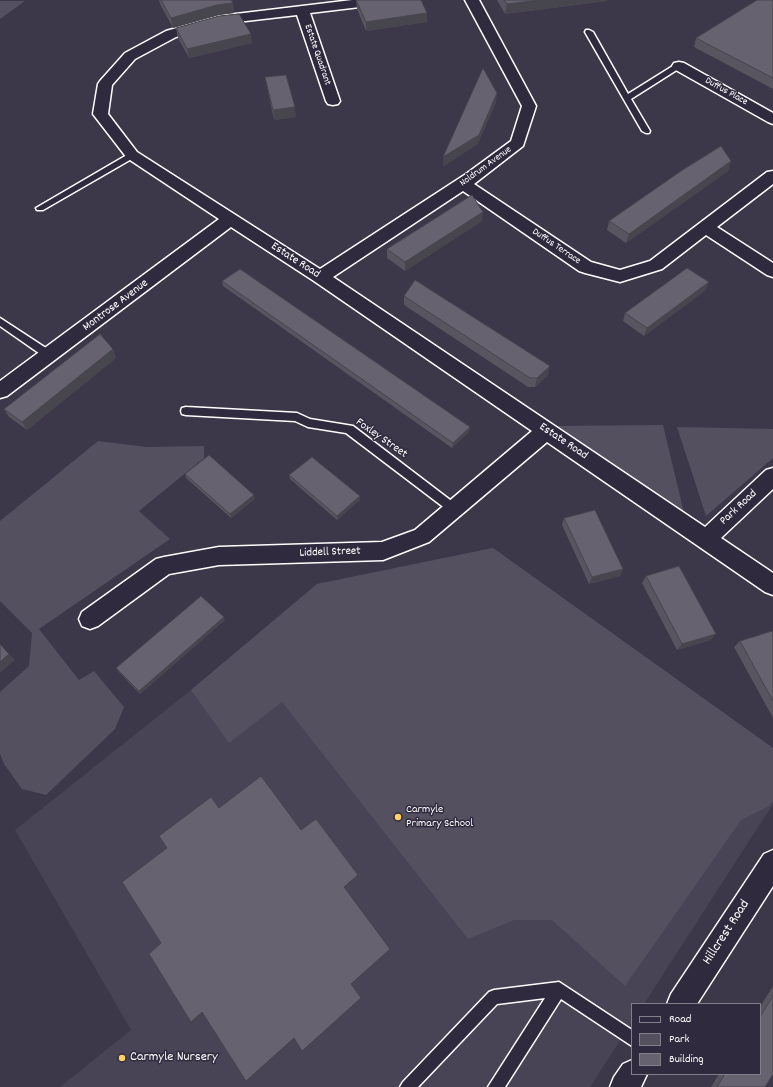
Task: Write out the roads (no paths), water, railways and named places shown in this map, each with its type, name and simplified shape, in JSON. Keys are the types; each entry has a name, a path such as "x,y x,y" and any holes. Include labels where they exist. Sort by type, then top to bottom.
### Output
{"street":[{"name":"Estate Road","path":"385,0 220,20 171,34 130,56 105,84 100,114 132,155 320,277 773,585"},
{"name":"Noldrum Avenue","path":"320,277 463,184 518,143 528,106 472,0"},
{"name":"Estate Quadrant","path":"302,9 333,101"},
{"name":"Duffus Place","path":"679,66 773,119"},
{"name":"Duffus Terrace","path":"463,184 585,267 620,276 656,265 773,176"},
{"name":"Montrose Avenue","path":"0,391 230,219"},
{"path":"706,227 773,271"},
{"name":"Liddell Street","path":"90,619 164,566 219,556 383,551 422,536 546,431"},
{"name":"Park Road","path":"706,539 773,476"},
{"name":"Hillcrest Road","path":"682,1003 773,863"},
{"path":"624,1087 632,1075"}],"lane":[{"path":"589,32 646,131"},
{"path":"627,98 679,66"},
{"path":"40,208 132,155"},
{"path":"0,320 49,355"},
{"name":"Foxley Street","path":"186,411 297,417 308,423 350,430 454,509"},
{"path":"496,1087 559,989"},
{"path":"408,1087 494,997 559,989 631,1038"}],"place":[{"name":"Carmyle Primary School","path":"398,817"},
{"name":"Carmyle Nursery","path":"122,1058"}]}
